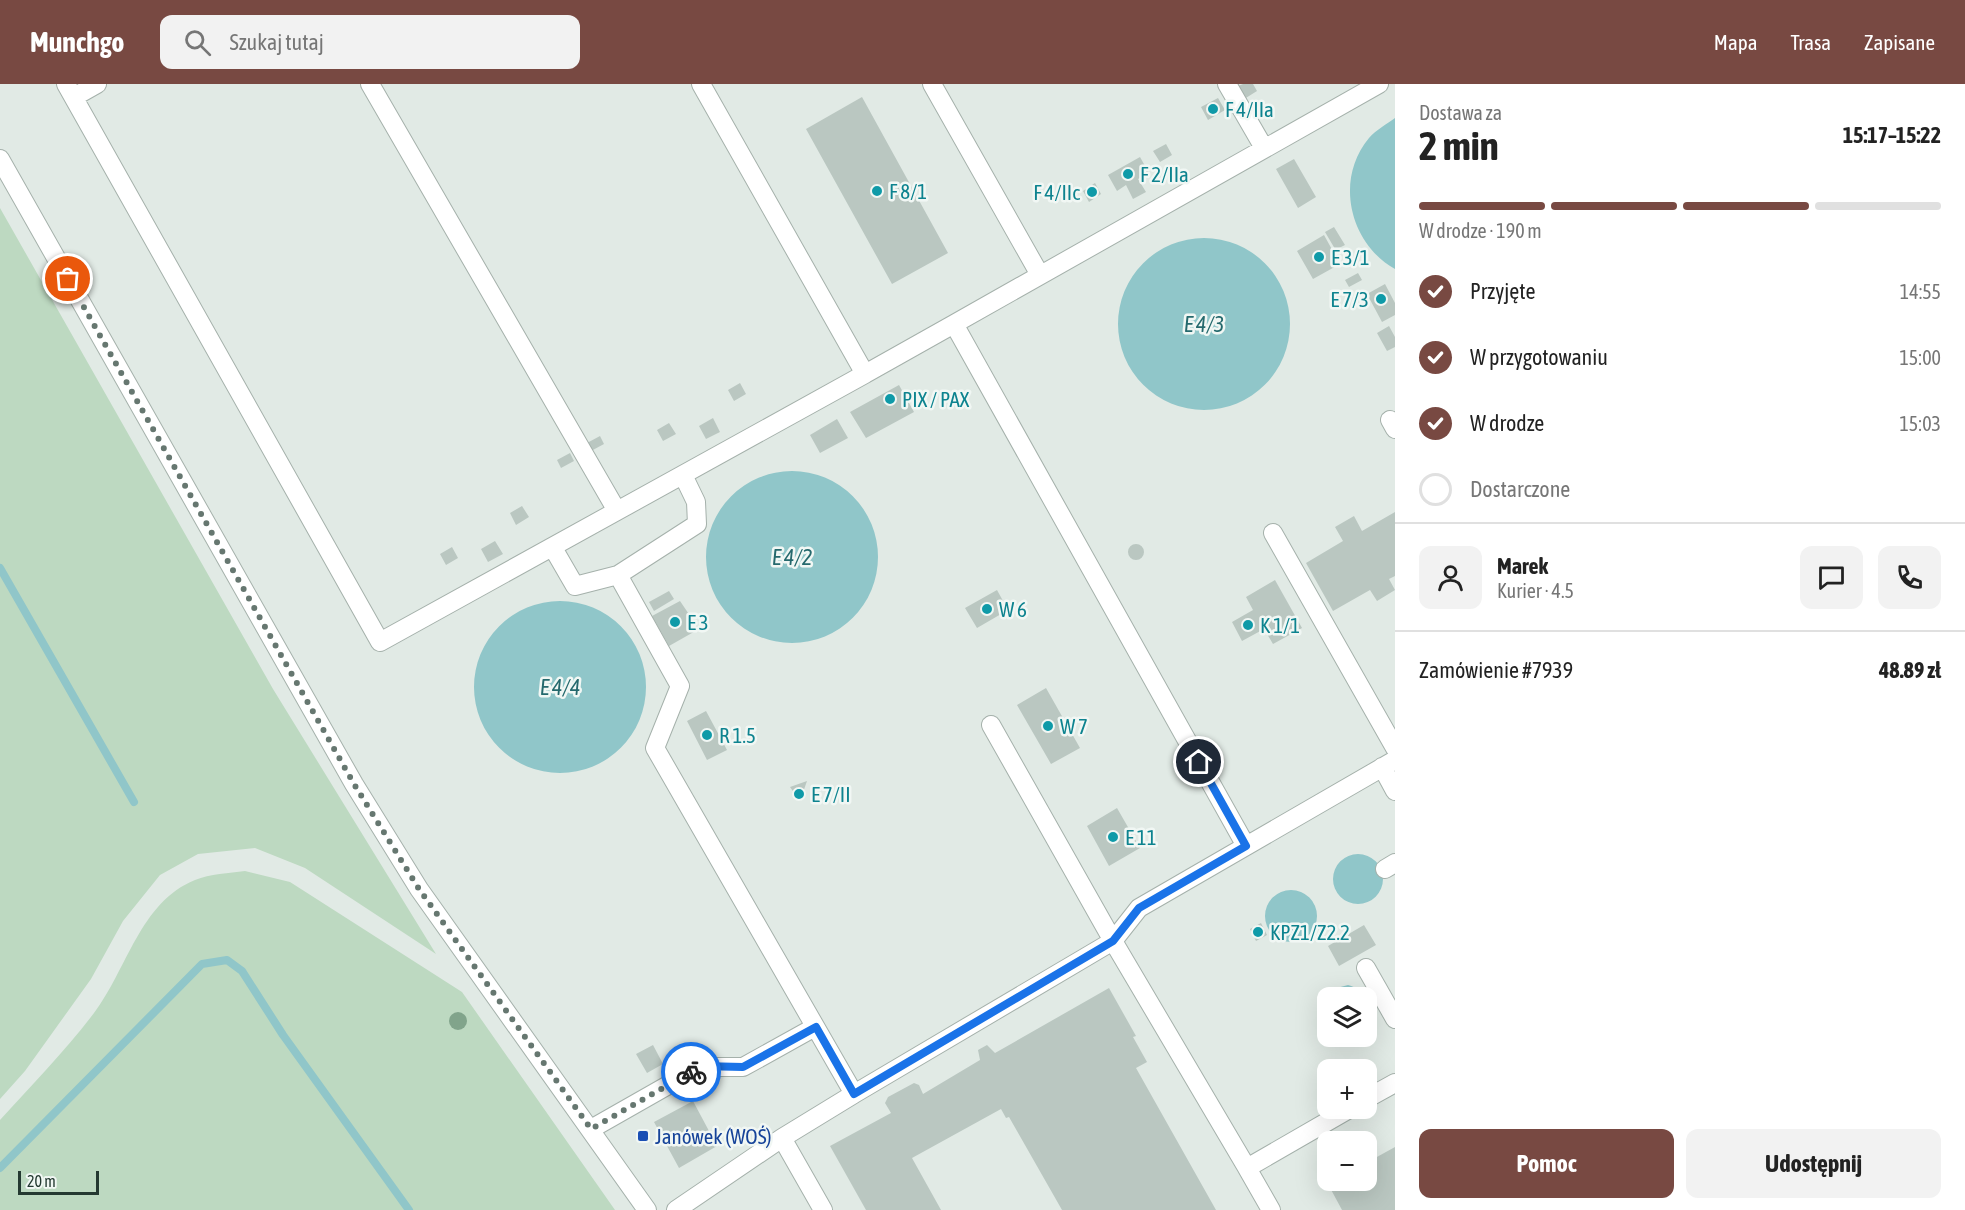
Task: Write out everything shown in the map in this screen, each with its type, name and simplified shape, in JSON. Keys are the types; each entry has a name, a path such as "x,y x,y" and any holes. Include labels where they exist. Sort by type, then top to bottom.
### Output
{"street":[{"path":"97,84 70,91 380,642 865,374 1379,84"},
{"path":"370,84 617,511"},
{"path":"701,84 865,374"},
{"path":"932,84 1040,275"},
{"path":"1227,84 1264,148"},
{"path":"0,159 354,784 419,889 591,1129 646,1210"},
{"path":"954,324 1246,846"},
{"path":"553,548 575,586 618,576 697,524 696,502 683,475"},
{"path":"1273,533 1395,748"},
{"path":"618,576 680,686 655,748 854,1094"},
{"path":"991,725 1113,941 1271,1210"},
{"path":"676,1210 782,1138 1113,941 1139,908 1389,764 1395,791"},
{"path":"1366,968 1395,1019"},
{"path":"591,1129 700,1066 743,1067 816,1027"},
{"path":"1377,1093 1395,1083"},
{"path":"1247,1168 1332,1119"},
{"path":"782,1138 823,1210"}],"green space":[{"path":"0,208 273,689 436,954 305,868 255,848 198,854 160,875 123,921 91,979 25,1071 0,1099"},
{"path":"245,871 290,882 462,992 615,1210 0,1210 0,1120 94,1013 106,996 136,939 161,904 176,890 195,880"}],"water":[{"path":"1395,118 1395,269 1367,244 1352,210 1350,191 1352,173 1358,155 1372,135"},
{"name":"E 4/3","path":"1204,238 1237,245 1265,263 1283,291 1290,324 1283,357 1265,385 1237,403 1204,410 1171,403 1143,385 1125,357 1118,324 1125,291 1143,263 1171,245"},
{"name":"E 4/2","path":"792,471 825,478 853,496 871,524 878,557 871,590 853,618 825,636 792,643 759,636 731,618 713,590 706,557 713,524 731,496 759,478"},
{"name":"E 4/4","path":"560,601 593,608 621,626 639,654 646,687 639,720 621,748 593,766 560,773 527,766 499,748 481,720 474,687 481,654 499,626 527,608"},
{"path":"1353,854 1363,854 1376,861 1383,874 1383,884 1376,897 1363,904 1353,904 1344,900 1337,893 1333,884 1333,874 1337,865 1344,858"},
{"path":"1286,890 1296,890 1310,897 1317,916 1310,935 1296,942 1286,942 1276,938 1269,931 1265,921 1265,911 1269,901 1276,894"}],"building":[{"path":"1243,84 1253,84 1257,91 1241,101 1234,88"},
{"name":"F 8/1","path":"862,97 948,253 892,284 806,129"},
{"name":"F 4/IIa","path":"1218,98 1225,110 1208,120 1201,107"},
{"path":"1166,144 1172,155 1160,162 1153,151"},
{"name":"F 2/IIa","path":"1140,157 1149,173 1138,179 1146,192 1133,199 1126,185 1117,191 1108,175"},
{"path":"1294,159 1316,197 1298,208 1276,169"},
{"name":"F 4/IIc","path":"1095,183 1101,194 1089,202 1083,191"},
{"path":"1334,227 1345,245 1339,248 1342,252 1338,254 1325,232"},
{"name":"E 3/1","path":"1324,235 1340,264 1313,279 1297,251"},
{"path":"1358,273 1362,280 1349,287 1345,280"},
{"name":"E 7/3","path":"1385,284 1395,303 1395,315 1382,322 1367,294"},
{"path":"1389,326 1395,337 1395,347 1387,351 1377,333"},
{"path":"740,383 746,394 734,401 728,390"},
{"name":"PIX / PAX","path":"899,385 914,412 866,438 850,412"},
{"path":"713,418 720,432 706,439 699,426"},
{"path":"837,419 848,438 820,453 810,435"},
{"path":"669,423 676,434 663,441 657,430"},
{"path":"600,436 604,444 591,451 587,443"},
{"path":"570,453 574,461 561,468 557,460"},
{"path":"522,506 529,517 516,525 510,513"},
{"path":"1395,512 1395,576 1389,579 1395,590 1377,601 1370,590 1333,611 1306,563 1343,541 1335,527 1354,516 1362,531"},
{"path":"495,541 503,554 488,562 481,549"},
{"path":"1136,544 1142,546 1144,552 1142,558 1136,560 1130,558 1128,552 1130,546"},
{"path":"452,547 458,558 446,565 440,554"},
{"path":"1275,580 1302,628 1273,644 1264,629 1242,641 1232,622 1253,610 1246,597"},
{"name":"W 6","path":"997,590 1008,610 977,628 965,608"},
{"path":"669,591 674,599 654,611 649,602"},
{"name":"E 3","path":"680,601 699,629 669,646 652,616"},
{"name":"W 7","path":"1046,688 1080,748 1051,764 1017,705"},
{"name":"R 1.5","path":"706,711 727,750 707,760 687,721"},
{"name":"E 7/II","path":"807,781 800,801 790,787"},
{"name":"E 11","path":"1117,808 1140,848 1109,866 1087,826"},
{"name":"KPZ1/Z2.2","path":"1261,923 1267,935 1256,941 1250,929"},
{"path":"1364,925 1376,945 1339,966 1328,946"},
{"path":"1109,988 1136,1036 1133,1037 1147,1062 1136,1068 1216,1210 1062,1210 1009,1117 1006,1118 1001,1109 912,1158 941,1210 866,1210 830,1146 891,1113 885,1103 888,1097 914,1083 919,1085 923,1094 980,1060 978,1050 987,1045 995,1053"},
{"path":"653,1045 663,1064 647,1073 636,1054"},
{"path":"693,1101 717,1146 679,1168 654,1122"},
{"path":"1395,1147 1395,1210 1342,1210 1332,1191 1377,1191 1377,1157"}],"waterway":[{"path":"0,568 134,802"},
{"path":"0,1168 202,964 227,960 242,971 283,1035 409,1210"}],"way so far":[{"path":"68,279 354,784 419,889 480,978 591,1129 691,1072"}],"place":[{"name":"F 4/IIa","path":"1213,109"},
{"name":"F 2/IIa","path":"1128,174"},
{"name":"F 8/1","path":"877,191"},
{"name":"F 4/IIc","path":"1092,192"},
{"name":"E 3/1","path":"1319,257"},
{"name":"E 7/3","path":"1381,299"},
{"name":"PIX / PAX","path":"890,399"},
{"name":"W 6","path":"987,609"},
{"name":"E 3","path":"675,622"},
{"name":"K 1/1","path":"1248,625"},
{"name":"W 7","path":"1048,726"},
{"name":"R 1.5","path":"707,735"},
{"name":"E 7/II","path":"799,794"},
{"name":"E 11","path":"1113,837"},
{"name":"KPZ1/Z2.2","path":"1258,932"},
{"name":"Janówek (WOŚ)","path":"643,1136"}],"route":[{"path":"691,1072 700,1066 743,1067 816,1027 854,1094 1113,941 1139,908 1246,846 1199,762"}]}
